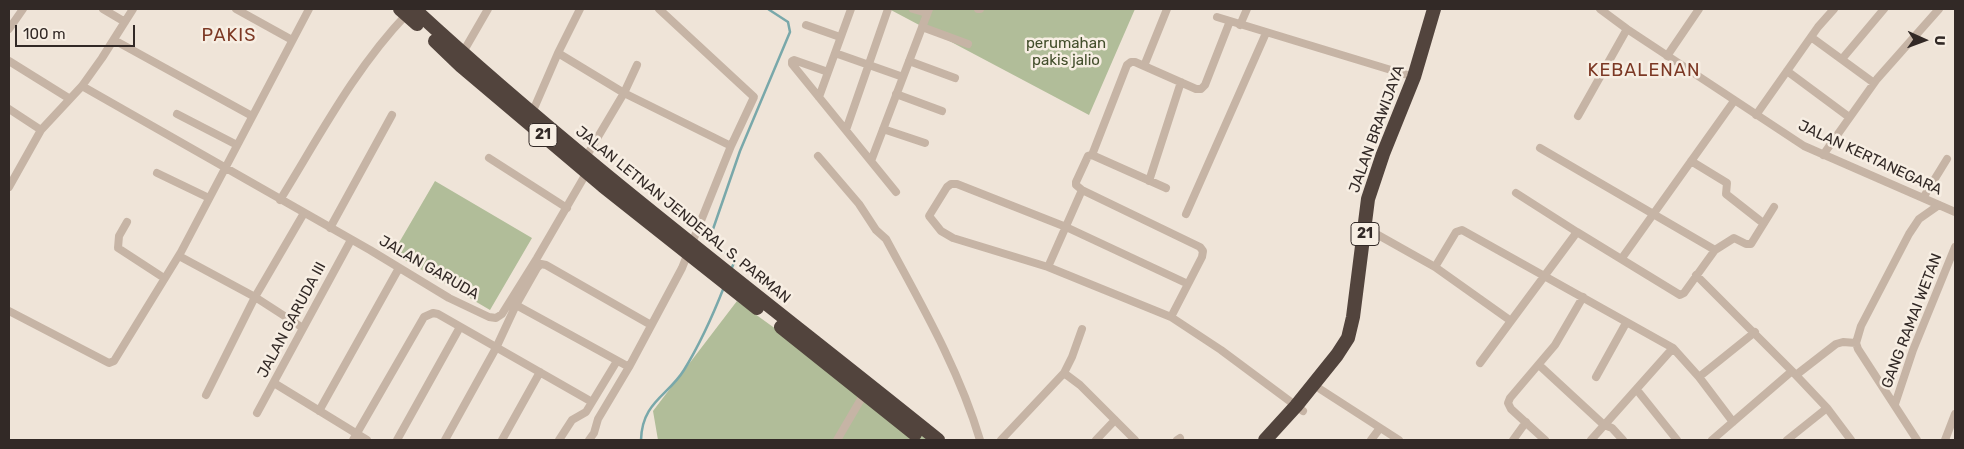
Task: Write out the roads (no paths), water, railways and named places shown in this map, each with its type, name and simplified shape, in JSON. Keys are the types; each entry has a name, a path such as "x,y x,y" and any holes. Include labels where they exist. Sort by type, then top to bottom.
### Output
{"highway":[{"name":"JALAN BRAWIJAYA","path":"1277,440 1348,338 1351,329 1368,199 1383,154 1414,77 1434,9"},
{"name":"JALAN BRAWIJAYA","path":"1265,440 1320,389 1352,349 1360,329 1375,201 1386,163 1424,64 1440,9"},
{"name":"JALAN LETNAN JENDERAL S. PARMAN","path":"407,11 586,157 691,250"},
{"name":"JALAN LETNAN JENDERAL S. PARMAN","path":"407,11 461,66 588,172 938,440"},
{"name":"JALAN LETNAN JENDERAL S. PARMAN","path":"751,297 864,394 924,440"}],"street":[{"path":"9,28 23,9"},
{"path":"103,9 125,22"},
{"path":"9,187 41,130 82,86 134,9"},
{"path":"236,9 292,40"},
{"path":"9,311 111,363 114,361 178,256 309,9"},
{"path":"462,54 488,9"},
{"path":"532,113 558,53 580,9"},
{"path":"589,440 594,433 598,419 629,367 691,250 731,146 754,95 659,9"},
{"path":"819,97 851,9"},
{"path":"846,130 888,9"},
{"path":"871,161 928,11 914,9"},
{"path":"1144,66 1167,9"},
{"path":"1240,25 1247,9"},
{"name":"JALAN KERTANEGARA","path":"1600,9 1734,101 1804,146 1955,212"},
{"path":"1667,56 1699,9"},
{"path":"1756,115 1811,37 1834,9"},
{"path":"1842,59 1884,9"},
{"path":"1823,155 1874,83 1939,9"},
{"path":"280,200 333,114 407,11"},
{"path":"1217,17 1414,77"},
{"path":"1171,317 1202,257 1203,251 1200,247 1082,190 1076,186 1076,182 1088,156 1092,155 1127,65 1131,62 1144,66 1196,89 1201,89 1205,85 1230,21"},
{"path":"806,25 840,37"},
{"path":"922,27 968,44"},
{"path":"1578,116 1627,29"},
{"path":"1186,214 1266,33"},
{"path":"1811,37 1874,83"},
{"path":"114,40 252,116"},
{"path":"558,53 624,93 731,146"},
{"path":"835,53 903,77"},
{"path":"828,72 794,60 792,61 792,64 896,192"},
{"path":"9,61 70,99"},
{"path":"909,61 955,78"},
{"path":"586,157 624,93 637,65"},
{"path":"1787,71 1849,117"},
{"path":"1149,181 1181,82"},
{"name":"JALAN GARUDA","path":"82,86 226,167 449,298 489,317 496,318 502,314 588,172"},
{"path":"896,94 942,111"},
{"path":"1622,258 1734,101"},
{"path":"9,109 41,130"},
{"path":"176,114 237,145"},
{"path":"330,228 392,115"},
{"path":"884,129 925,143"},
{"path":"1540,148 1715,250"},
{"path":"1092,155 1166,188"},
{"path":"818,156 886,239 939,338 971,409 980,440"},
{"path":"489,158 567,208"},
{"path":"1923,198 1947,159"},
{"path":"1691,161 1727,182 1726,194 1763,224"},
{"path":"157,172 209,198"},
{"path":"1188,284 1066,227 957,184 951,184 947,187 929,216 946,235 1048,267 1171,317 1221,350 1300,409"},
{"path":"1048,267 1082,190"},
{"path":"1516,193 1680,295 1701,279 1715,250 1732,238 1751,244 1774,207"},
{"path":"1917,440 1858,349 1856,342 1861,326 1909,234 1919,219 1939,205"},
{"path":"206,396 255,297 304,213"},
{"path":"127,222 119,236 118,248 164,278"},
{"path":"1435,267 1460,229 1546,275 1626,323 1673,348 1700,377 1733,422"},
{"path":"1371,231 1435,267 1511,321"},
{"path":"1480,363 1578,232"},
{"name":"JALAN GARUDA III","path":"258,413 351,240"},
{"name":"GANG RAMAI WETAN","path":"1895,404 1913,350 1955,247"},
{"path":"178,256 255,297 303,328"},
{"path":"445,440 496,348 516,305 541,264 546,265 651,325"},
{"path":"319,411 399,268"},
{"path":"1701,279 1755,332 1827,408 1851,440"},
{"path":"1545,440 1511,409 1508,403 1510,398 1558,340 1583,297"},
{"path":"516,305 629,367"},
{"path":"355,437 424,317 433,313 438,314 592,402"},
{"path":"1596,377 1626,323"},
{"path":"397,440 460,327"},
{"path":"1001,440 1064,373 1082,330"},
{"path":"1700,377 1755,332"},
{"path":"1712,440 1794,373 1836,344 1856,342"},
{"path":"1591,440 1673,348"},
{"path":"560,440 572,420 586,412 617,361"},
{"path":"1539,364 1604,425 1612,428 1623,440"},
{"path":"502,440 540,372"},
{"path":"1064,373 1080,385 1135,440"},
{"path":"274,383 319,411 355,437 366,440"},
{"path":"1320,389 1399,440"},
{"path":"1637,390 1677,440"},
{"path":"837,440 864,394"},
{"path":"1786,440 1827,408"},
{"path":"1945,440 1955,414"},
{"path":"1096,440 1115,420"},
{"path":"1513,440 1526,422"},
{"path":"569,427 569,437 571,440"},
{"path":"1370,440 1380,428"}],"waterway":[{"path":"731,270 735,260 714,244 712,232 740,151 790,32 788,22 768,9"},
{"path":"641,440 642,427 646,417 651,408 684,370 706,329 724,287"}],"district":[{"name":"PAKIS","path":"229,36"},
{"name":"KEBALENAN","path":"1644,71"}],"park label":[{"name":"perumahan pakis jalio","path":"1066,52"}]}
